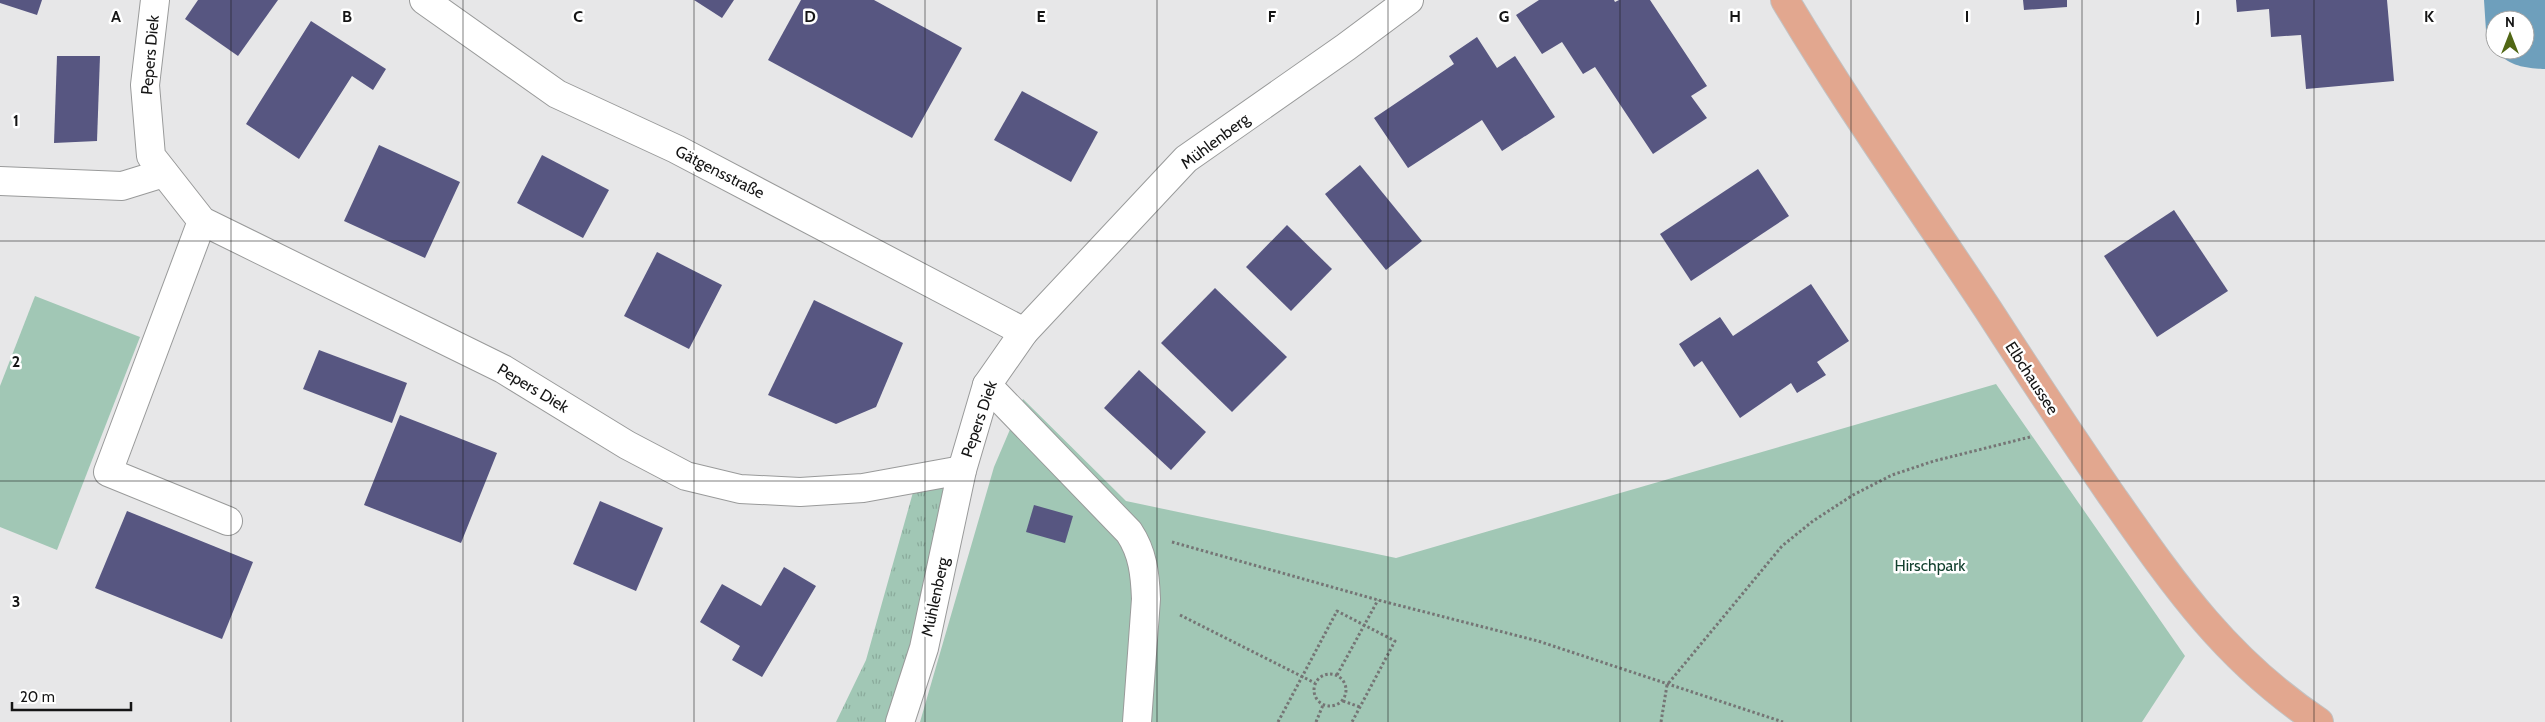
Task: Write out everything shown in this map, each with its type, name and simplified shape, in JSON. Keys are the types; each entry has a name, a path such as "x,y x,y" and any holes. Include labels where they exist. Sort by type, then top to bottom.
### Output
{"main road":[{"name":"Elbchaussee","path":"1785,0 2065,428 2171,582 2207,625 2245,665 2294,705 2319,722"}],"street":[{"name":"Pepers Diek","path":"155,0 145,85 150,156 202,220 503,369 627,445 686,476 740,489 800,492 863,488 962,470 987,385 1024,332"},
{"name":"Gätgensstraße","path":"424,0 557,94 676,149 1024,332"},
{"name":"Mühlenberg","path":"1024,332 1186,159 1409,0"},
{"path":"0,181 122,186 164,173"},
{"path":"202,220 108,472 228,520"},
{"path":"987,385 1129,532 1138,546 1142,559 1146,599 1137,722"},
{"name":"Mühlenberg","path":"900,722 924,648 962,470"}],"path":[{"path":"1661,722 1667,685 1782,546 1821,516 1892,475 1934,460 2065,428"},
{"path":"1129,532 1157,537 1378,600 1538,641 1782,722"},
{"path":"1146,599 1315,683"},
{"path":"1337,676 1378,600"},
{"path":"1278,722 1337,611 1395,641 1352,722"},
{"path":"1324,675 1337,676 1346,684 1347,693 1343,700 1330,706 1324,705 1316,698 1315,683 1324,675"},
{"path":"1343,700 1360,707"},
{"path":"1316,722 1324,705"}],"green space":[{"path":"35,296 140,337 57,550 0,527 0,386"},
{"name":"Hirschpark","path":"1996,384 2185,656 2142,722 920,722 994,467 1023,399 1126,501 1396,558"},
{"path":"962,470 900,722 836,722 866,660 917,478"}],"water":[{"path":"2484,0 2545,0 2545,69 2525,67 2506,60 2535,60 2535,10 2485,10 2485,16"}],"building":[{"path":"0,0 42,0 37,15 0,3"},
{"path":"198,0 278,0 238,56 185,19"},
{"path":"694,0 734,0 722,18"},
{"path":"801,0 874,0 962,48 912,138 768,60"},
{"path":"1539,0 1614,0 1615,2 1619,0 1650,0 1707,86 1691,96 1707,118 1653,154 1595,67 1583,74 1562,42 1542,54 1516,15"},
{"path":"2023,0 2067,0 2067,7 2024,10"},
{"path":"2236,0 2387,0 2394,81 2306,89 2301,35 2271,37 2269,9 2237,12"},
{"path":"311,21 386,69 373,90 352,76 299,159 246,124"},
{"path":"1477,37 1497,68 1515,56 1555,117 1502,151 1482,120 1408,168 1374,118 1454,64 1449,56"},
{"path":"57,56 100,56 97,141 54,143"},
{"path":"1022,91 1098,132 1071,182 994,140"},
{"path":"379,145 460,182 425,258 344,221"},
{"path":"542,155 609,190 583,238 517,203"},
{"path":"1360,165 1422,241 1386,270 1325,194"},
{"path":"1758,169 1789,216 1691,281 1660,234"},
{"path":"2174,210 2228,291 2157,337 2104,256"},
{"path":"1287,225 1332,269 1291,311 1246,267"},
{"path":"657,252 722,285 689,349 624,316"},
{"path":"1811,284 1849,341 1817,362 1826,375 1797,393 1791,383 1740,418 1702,361 1694,367 1679,344 1720,317 1733,336"},
{"path":"1215,288 1287,357 1232,412 1161,343"},
{"path":"814,300 903,343 876,407 836,424 768,395"},
{"path":"319,350 407,383 392,423 303,389"},
{"path":"1139,370 1206,432 1171,470 1104,408"},
{"path":"400,415 497,453 461,543 364,505"},
{"path":"600,501 663,528 636,591 573,564"},
{"path":"1034,505 1073,516 1065,543 1026,532"},
{"path":"127,511 253,562 222,639 95,588"},
{"path":"784,567 816,586 762,677 732,660 740,646 700,622 722,584 761,606"}]}
